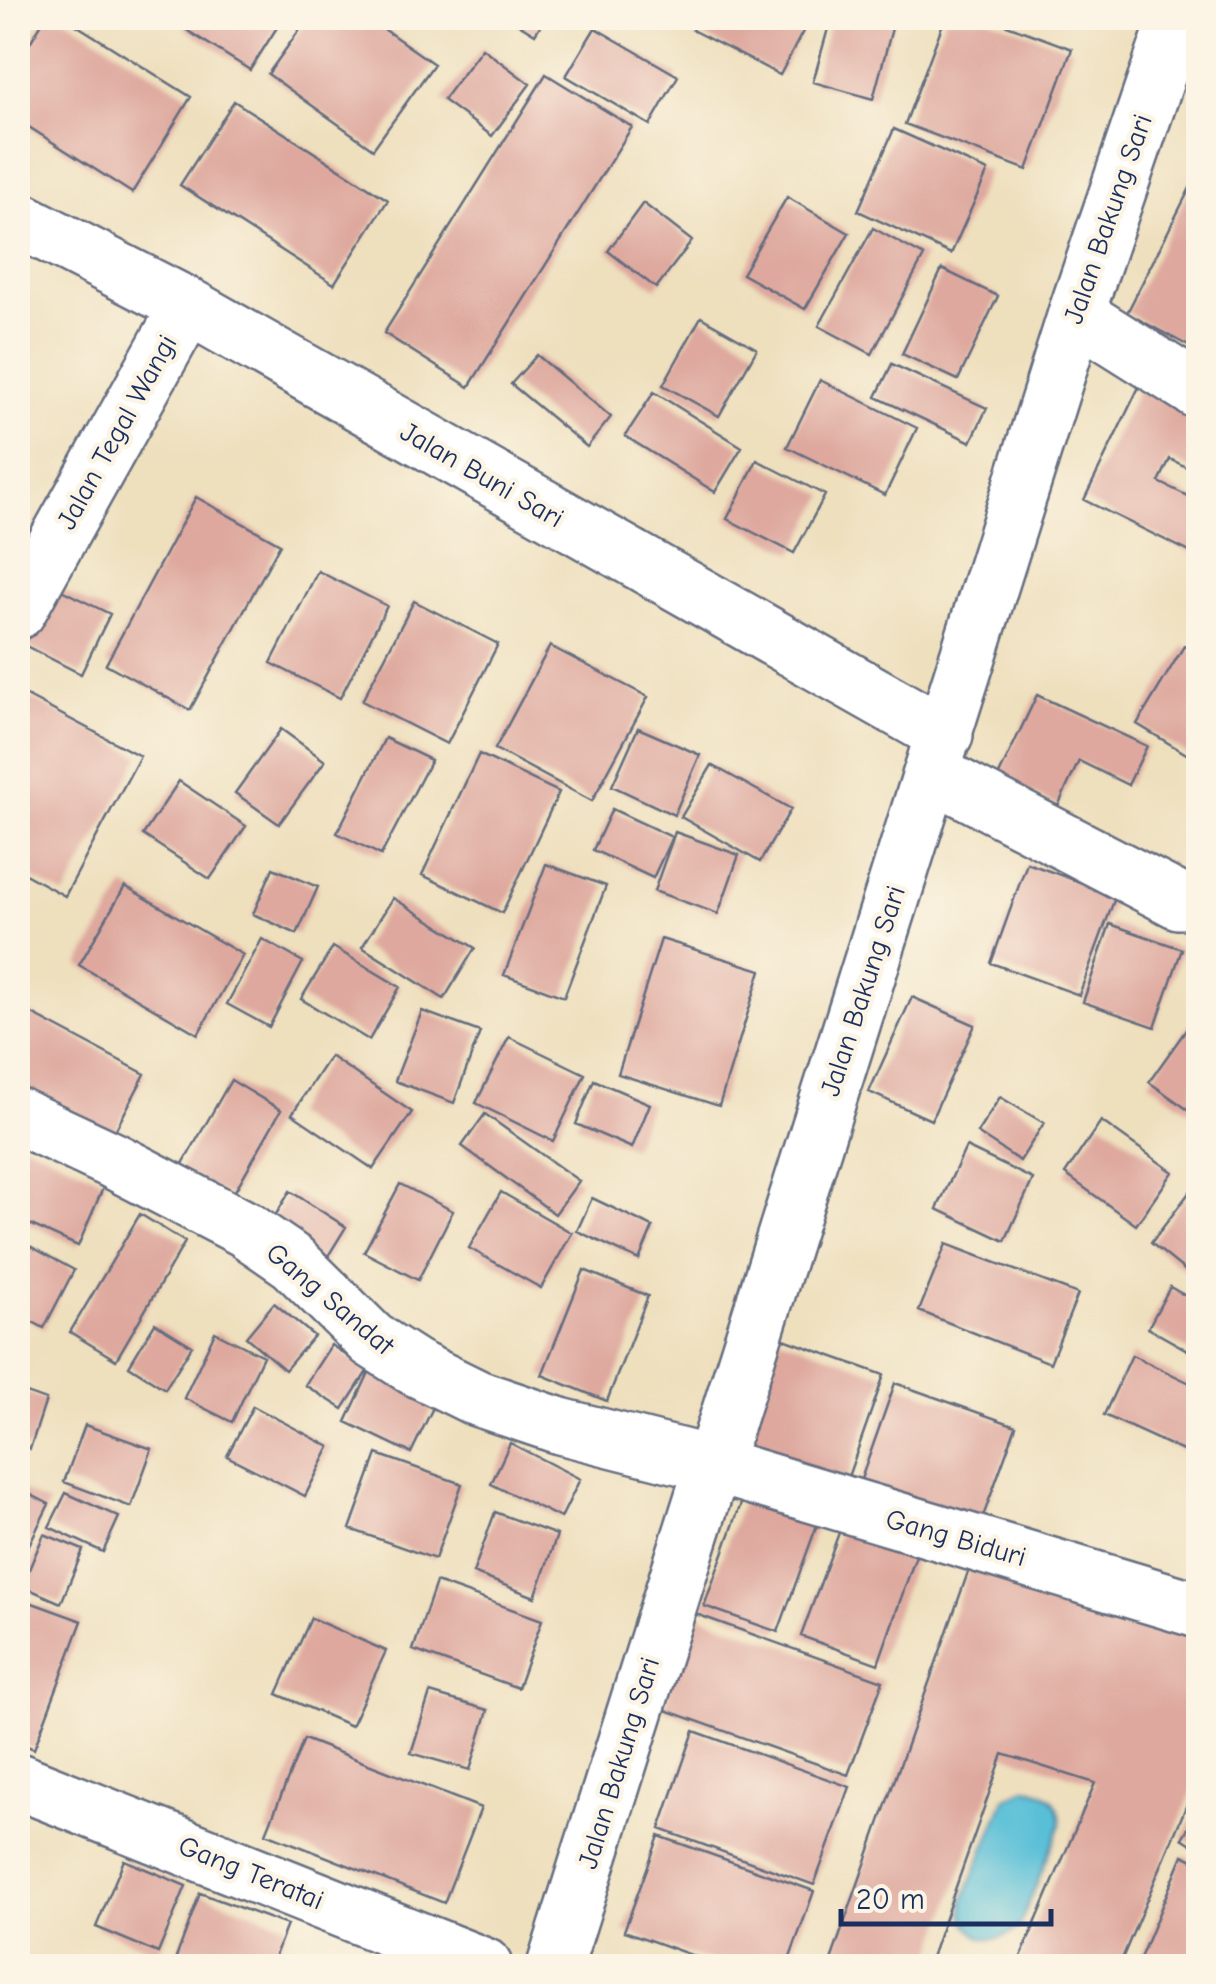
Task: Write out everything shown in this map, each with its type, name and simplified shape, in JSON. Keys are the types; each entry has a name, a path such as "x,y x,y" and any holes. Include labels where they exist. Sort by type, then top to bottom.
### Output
{"main road":[{"name":"Jalan Bakung Sari","path":"556,1966 1076,314 1177,18"},
{"name":"Jalan Buni Sari","path":"18,219 188,306 1179,901"},
{"name":"Jalan Tegal Wangi","path":"18,611 188,306"},
{"path":"1076,314 1198,391"},
{"name":"Gang Sandat","path":"18,1116 246,1229 292,1262 372,1340 478,1398 560,1426 714,1464"},
{"name":"Gang Biduri","path":"714,1464 1198,1610"},
{"name":"Gang Teratai","path":"18,1780 484,1966"}],"water":[{"path":"1026,1788 1052,1798 1061,1824 1019,1927 989,1939 973,1932 964,1914 963,1901 1005,1799"}],"building":[{"path":"45,18 65,18 191,97 132,193 18,120 18,62"},
{"path":"192,18 283,18 250,70 185,29"},
{"path":"308,18 368,18 434,64 373,149 268,74"},
{"path":"509,18 545,18 535,34"},
{"path":"698,18 810,18 780,75 692,30"},
{"path":"831,18 894,21 873,99 813,82"},
{"path":"945,18 988,18 1072,49 1027,170 905,124"},
{"path":"595,28 678,76 650,125 566,76"},
{"path":"482,48 530,84 492,136 443,100"},
{"path":"546,74 632,127 469,387 384,333"},
{"path":"234,101 388,200 334,284 180,185"},
{"path":"894,129 988,171 951,254 858,211"},
{"path":"1198,172 1198,324 1192,337 1198,340 1198,351 1127,313"},
{"path":"787,197 849,233 805,309 742,274"},
{"path":"643,203 692,241 656,288 608,251"},
{"path":"873,228 924,256 872,354 819,326"},
{"path":"942,269 998,296 958,380 902,354"},
{"path":"701,317 757,349 719,416 663,385"},
{"path":"537,355 611,417 587,447 511,384"},
{"path":"892,364 987,408 971,442 876,397"},
{"path":"820,380 917,428 885,495 787,447"},
{"path":"1140,385 1198,414 1198,473 1170,459 1159,482 1198,501 1198,545 1194,554 1084,500"},
{"path":"654,392 742,447 715,492 625,436"},
{"path":"757,460 825,495 794,553 727,519"},
{"path":"196,497 280,544 190,710 106,664"},
{"path":"318,571 387,606 340,698 271,663"},
{"path":"53,586 110,614 81,674 24,645"},
{"path":"414,601 498,644 447,744 362,701"},
{"path":"550,646 648,697 592,801 495,749"},
{"path":"1184,646 1198,654 1198,761 1137,724"},
{"path":"19,692 140,756 65,896 18,870"},
{"path":"1037,695 1147,746 1128,785 1079,761 1058,806 998,777"},
{"path":"638,728 700,755 674,815 612,786"},
{"path":"281,729 325,761 279,824 235,793"},
{"path":"385,738 431,760 381,855 337,833"},
{"path":"479,754 559,792 502,913 422,875"},
{"path":"712,765 791,809 760,862 681,817"},
{"path":"179,781 246,826 210,879 143,835"},
{"path":"612,809 672,837 653,878 593,850"},
{"path":"675,832 739,855 718,914 654,891"},
{"path":"1027,863 1116,895 1079,995 991,963"},
{"path":"546,864 606,886 564,997 504,975"},
{"path":"273,868 318,887 297,934 253,914"},
{"path":"125,886 243,955 198,1034 79,965"},
{"path":"393,898 475,948 444,999 362,947"},
{"path":"1110,924 1182,949 1155,1027 1083,1002"},
{"path":"262,939 303,962 269,1027 227,1004"},
{"path":"661,939 761,970 719,1106 618,1074"},
{"path":"333,947 400,987 369,1040 301,999"},
{"path":"912,997 975,1025 931,1120 869,1092"},
{"path":"21,1008 145,1074 106,1148 18,1102"},
{"path":"422,1011 480,1032 454,1103 395,1081"},
{"path":"1198,1013 1198,1117 1149,1082"},
{"path":"509,1037 585,1074 553,1141 476,1103"},
{"path":"330,1056 412,1112 373,1169 292,1114"},
{"path":"231,1080 281,1110 231,1198 180,1169"},
{"path":"594,1080 650,1104 632,1148 576,1124"},
{"path":"1000,1097 1044,1123 1020,1161 977,1133"},
{"path":"485,1114 579,1181 555,1214 462,1146"},
{"path":"1101,1121 1173,1172 1136,1225 1065,1174"},
{"path":"18,1141 106,1181 78,1246 18,1219"},
{"path":"966,1147 1033,1179 1005,1241 937,1209"},
{"path":"1198,1181 1198,1281 1151,1243"},
{"path":"400,1184 453,1211 418,1280 364,1252"},
{"path":"290,1191 346,1227 319,1271 263,1236"},
{"path":"501,1192 572,1233 541,1288 469,1248"},
{"path":"592,1198 653,1227 639,1260 577,1231"},
{"path":"140,1214 185,1242 116,1360 70,1332"},
{"path":"946,1244 1078,1294 1050,1363 919,1311"},
{"path":"30,1246 74,1270 44,1328 18,1314 18,1270"},
{"path":"584,1270 648,1296 607,1401 542,1375"},
{"path":"1170,1287 1198,1303 1198,1356 1148,1328"},
{"path":"274,1303 314,1336 285,1370 246,1337"},
{"path":"155,1323 192,1346 165,1389 129,1366"},
{"path":"215,1332 263,1356 232,1422 184,1398"},
{"path":"770,1334 884,1375 842,1494 727,1452"},
{"path":"331,1345 368,1370 343,1409 305,1385"},
{"path":"1132,1355 1198,1387 1196,1457 1104,1415"},
{"path":"373,1364 439,1395 411,1453 346,1422"},
{"path":"895,1383 1016,1426 980,1525 860,1482"},
{"path":"18,1390 46,1400 30,1449 18,1445"},
{"path":"253,1406 330,1447 305,1496 227,1456"},
{"path":"85,1425 152,1449 131,1507 64,1482"},
{"path":"510,1443 580,1479 561,1518 491,1484"},
{"path":"377,1454 462,1484 435,1559 350,1529"},
{"path":"747,1487 821,1514 778,1632 704,1606"},
{"path":"18,1488 49,1504 26,1551 18,1546"},
{"path":"66,1493 119,1517 103,1552 49,1527"},
{"path":"495,1512 557,1535 535,1597 473,1573"},
{"path":"844,1519 919,1547 878,1664 801,1636"},
{"path":"44,1534 83,1550 61,1603 22,1586"},
{"path":"973,1558 1198,1628 1198,1778 1119,1966 1017,1966 1095,1783 1003,1754 928,1966 829,1966"},
{"path":"436,1582 542,1620 518,1688 413,1650"},
{"path":"27,1601 82,1621 34,1749 18,1742 18,1628"},
{"path":"696,1614 883,1681 848,1775 663,1709"},
{"path":"311,1618 386,1651 351,1726 277,1694"},
{"path":"430,1693 488,1710 470,1770 411,1753"},
{"path":"694,1731 850,1787 814,1885 660,1829"},
{"path":"304,1739 481,1808 444,1903 266,1833"},
{"path":"1198,1811 1198,1848 1182,1838"},
{"path":"659,1836 814,1891 787,1966 722,1966 624,1931"},
{"path":"1183,1855 1198,1862 1198,1966 1138,1963"},
{"path":"124,1860 186,1886 158,1953 96,1927"},
{"path":"200,1893 287,1925 271,1966 173,1966"}]}
